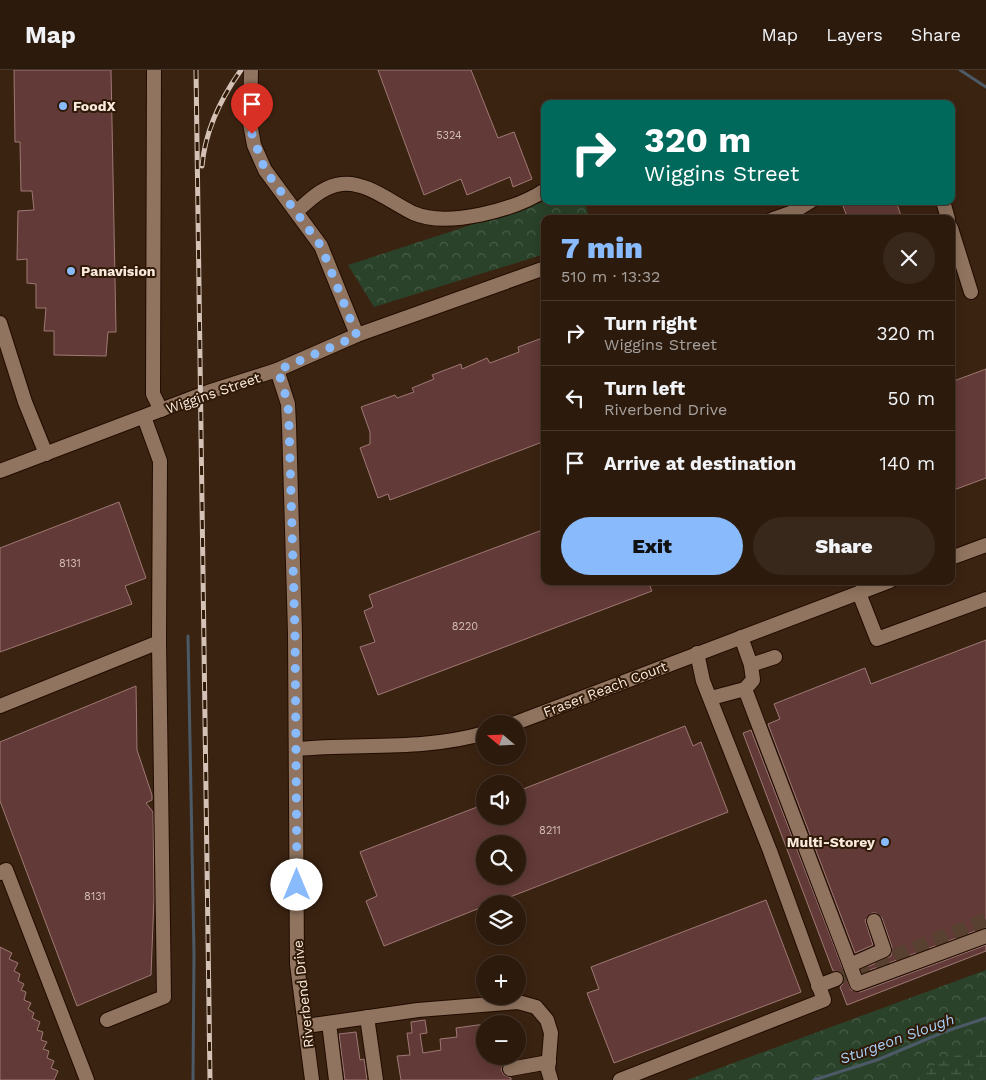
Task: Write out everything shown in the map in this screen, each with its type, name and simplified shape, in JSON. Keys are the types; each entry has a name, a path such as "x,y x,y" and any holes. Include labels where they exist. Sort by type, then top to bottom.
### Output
{"street":[{"path":"154,70 153,394 161,410"},
{"path":"251,70 250,123 254,145 265,170 297,210 321,246 357,336"},
{"path":"297,210 321,191 343,184 362,187 420,216 444,219 485,215 541,192"},
{"path":"784,215 804,205"},
{"path":"955,241 971,292"},
{"name":"Wiggins Street","path":"0,471 208,392 278,370 357,336 541,270"},
{"path":"0,323 25,402 46,454"},
{"name":"Riverbend Drive","path":"278,370 288,404 289,425 296,749 298,964 312,1080"},
{"path":"107,1020 164,997 159,642 160,461 144,417"},
{"path":"955,557 986,545"},
{"name":"Fraser Reach Court","path":"526,719 880,585"},
{"path":"859,593 877,639 986,599"},
{"path":"711,698 745,689 753,680 751,665 741,637"},
{"path":"0,706 159,642"},
{"path":"620,1080 824,1000 770,851 703,681 697,653"},
{"path":"751,665 776,657"},
{"path":"745,689 857,984 986,936"},
{"path":"296,749 412,746 476,735"},
{"path":"0,873 6,870 87,1080"},
{"path":"850,964 884,950 874,921"},
{"path":"818,986 836,979"},
{"path":"306,1026 480,1004 518,1002 536,1007 547,1020 551,1034 549,1062 551,1080"},
{"path":"367,1017 376,1080"},
{"path":"329,1023 336,1080"},
{"path":"510,1069 549,1062"}],"green space":[{"path":"541,202 541,205 585,205 589,215 541,215 541,255 374,307 348,265"},
{"path":"986,970 986,1080 687,1080"},
{"path":"986,1042 986,1070 974,1069 967,1080 902,1080"}],"building":[{"path":"14,70 111,70 116,332 108,332 106,356 54,355 54,331 44,331 46,308 36,308 36,284 27,283 27,259 17,260 18,211 34,210 32,191 21,191 20,142 15,142"},
{"path":"378,70 471,70 498,138 514,132 532,179 513,187 510,177 467,195 461,179 424,195"},
{"path":"843,205 897,205 901,215 846,215"},
{"path":"541,338 541,443 390,500 388,494 378,498 360,448 370,444 370,432 361,407 395,395 397,398 414,392 412,388 434,379 432,375 461,364 462,369 487,358 490,363 519,352 518,347"},
{"path":"986,369 986,478 955,490 955,381"},
{"path":"119,502 146,578 125,586 132,604 0,652 0,548"},
{"path":"541,530 541,585 650,585 652,591 378,695 360,647 375,642 364,611 373,607 369,595"},
{"name":"Multi-Storey","path":"986,640 986,927 862,973 861,970 891,956 892,947 882,918 876,913 872,913 865,920 873,945 855,953 768,724 780,719 774,704 865,668 871,684"},
{"path":"136,686 137,750 152,795 152,800 146,803 153,812 154,898 151,975 77,1006 0,801 0,742"},
{"path":"685,726 693,746 701,742 728,812 515,895 476,895 476,910 384,946 366,901 377,896 360,852 476,807 476,825 526,825 526,788"},
{"path":"751,730 851,990 860,992 986,945 986,951 847,1005 840,987 843,984 844,976 841,972 833,971 743,733"},
{"path":"766,900 801,992 614,1063 587,993 599,989 591,967"},
{"path":"0,947 12,953 9,959 18,963 14,971 20,974 18,981 24,984 21,990 26,992 24,1000 31,1003 28,1009 34,1013 32,1018 40,1022 37,1030 43,1032 41,1040 47,1042 43,1049 49,1051 47,1058 54,1061 51,1068 58,1071 54,1080 0,1080"},
{"path":"425,1020 427,1033 420,1034 423,1053 441,1050 440,1039 457,1037 456,1028 476,1025 476,1065 503,1065 501,1070 511,1080 401,1080 397,1056 410,1055 407,1033 412,1033 411,1022"},
{"path":"356,1032 360,1060 364,1059 367,1080 345,1080 339,1034"}],"waterway":[{"path":"960,70 986,87"},
{"path":"188,636 194,953 193,1080"},
{"name":"Sturgeon Slough","path":"814,1080 877,1060 944,1032 986,1018"}],"tunnel":[{"path":"836,979 986,920"}],"railway":[{"path":"196,70 210,1080"},
{"path":"202,166 210,128 227,92 241,70"}],"place":[{"name":"FoodX","path":"63,106"},
{"name":"Panavision","path":"71,271"},
{"name":"Multi-Storey","path":"885,842"}],"route":[{"path":"252,134 254,145 265,170 321,246 357,336 278,370 288,404 289,425 295,633 297,885"}]}
